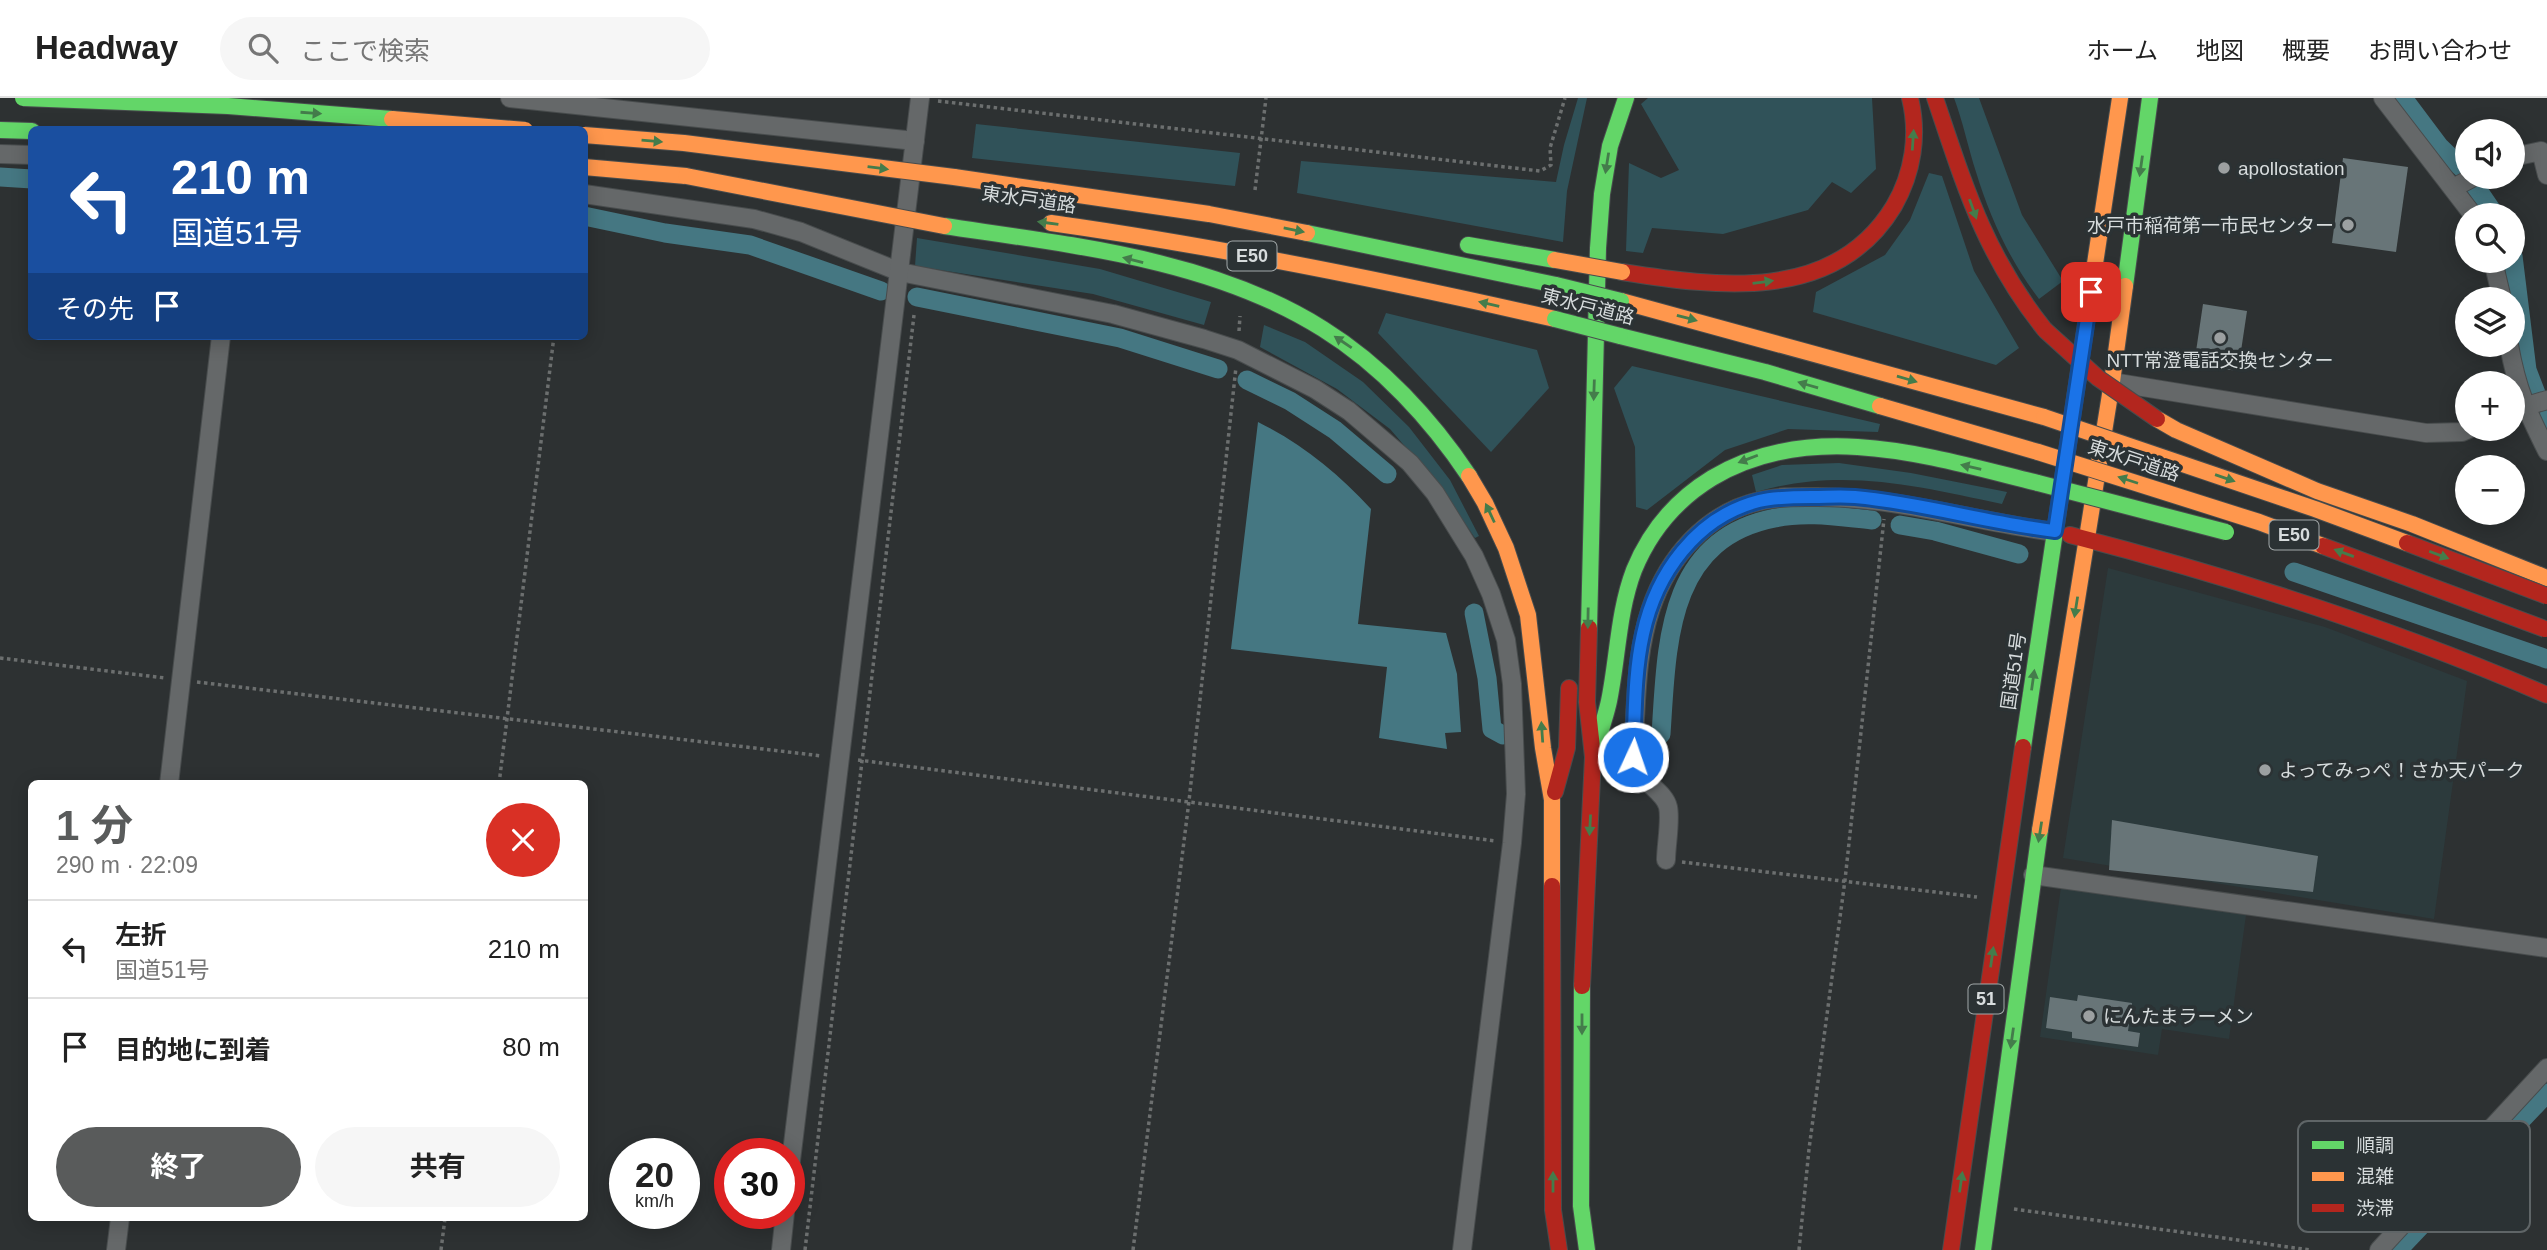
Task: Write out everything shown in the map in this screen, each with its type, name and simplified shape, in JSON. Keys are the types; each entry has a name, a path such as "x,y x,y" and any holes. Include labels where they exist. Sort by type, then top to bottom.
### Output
{"main road":[{"path":"23,98 228,106 476,126"},
{"path":"1587,1250 1581,1206 1582,956 1594,757 1587,702 1598,248 1602,194 1610,146 1626,98"},
{"path":"1447,242 1696,283 1739,285 1797,276 1844,257 1864,243 1895,205 1911,163 1915,135 1910,98"},
{"path":"1935,98 1974,215 1989,249 2019,298 2045,330 2101,383 2176,430 2317,491 2412,524 2547,578"},
{"name":"国道51号","path":"1951,1250 2000,900 2120,98"},
{"name":"51","path":"1983,1250 2033,875 2112,382 2150,98"},
{"path":"0,130 28,131"},
{"name":"東水戸道路","path":"588,135 684,144 954,177 1130,202 1369,245 1556,285 2044,417 2328,513 2547,596"},
{"path":"588,167 686,176 933,208"},
{"path":"686,176 944,226 1125,257 1215,281 1267,300 1307,319 1349,346 1382,372 1436,430 1465,468 1487,505 1523,596 1533,647 1543,746 1552,800 1553,1210 1559,1250"},
{"path":"1130,202 1210,204 1343,224"},
{"name":"東水戸道路","path":"1041,222 1126,233 1369,278 1555,319 1765,372 2038,452 2259,522 2546,629"},
{"path":"1578,340 1581,242"},
{"path":"1594,757 1609,701 1617,634 1626,593 1640,557 1655,531 1678,503 1710,477 1731,466 1773,451 1818,445 1906,452 2038,483 2244,537"},
{"path":"2055,531 2343,616 2435,649 2547,695"},
{"path":"2295,552 2546,629"},
{"path":"1552,800 1567,748 1569,666"}],"street":[{"path":"246,126 250,98"},
{"path":"510,98 915,141"},
{"path":"794,1138 920,98"},
{"path":"2383,98 2455,172"},
{"path":"2525,155 2541,151 2547,175"},
{"path":"0,153 28,155"},
{"path":"588,195 754,219 801,232 900,272 1112,314 1238,350 1315,389 1349,411 1410,463 1436,493 1468,545 1491,594 1506,640 1511,673 1516,794 1462,1250"},
{"path":"169,780 221,340"},
{"path":"2511,357 2515,381 2529,405 2547,451"},
{"path":"2112,382 2426,433 2455,432"},
{"path":"1666,860 1668,806 1641,777 1633,757 1637,681 1643,634 1656,595 1671,564 1689,542 1712,523 1739,508 1760,501 1789,497 1854,497 2055,531"},
{"path":"2033,875 2547,948"},
{"path":"2498,1121 2547,1068"},
{"path":"116,1250 120,1221"},
{"path":"780,1250 783,1229"},
{"path":"2379,1250 2396,1232"}],"path":[{"path":"920,98 1541,171 1550,165 1550,148 1565,98"},
{"path":"1255,190 1266,98"},
{"path":"805,1250 914,315"},
{"path":"499,780 554,340"},
{"path":"1133,1250 1189,801 1238,350"},
{"path":"1799,1250 1809,1149 1845,880 1885,502"},
{"path":"0,658 839,758 1512,843"},
{"path":"1666,860 2000,900"},
{"path":"1990,1206 2310,1250"},
{"path":"441,1250 445,1221"}],"shaded area":[{"path":"1578,98 1587,98 1567,191 1563,242 1297,193 1301,161 1556,182"},
{"path":"1648,98 1872,98 1876,169 1851,193 1832,182 1808,210 1723,234 1652,228 1643,253 1626,251 1629,163 1661,178 1679,170 1641,104"},
{"path":"1954,98 1979,98 2022,215 2063,281 2039,299 2019,270 1994,222"},
{"path":"976,124 1240,153 1235,186 972,158"},
{"path":"1929,173 1942,176 1974,271 2019,348 1996,365 1813,312 1816,292 1885,255 1910,220"},
{"path":"917,238 1100,269 1211,302 1204,325 1093,294 915,266"},
{"path":"1386,313 1537,350 1549,388 1491,452 1378,333"},
{"path":"1264,325 1305,342 1363,382 1409,427 1450,480 1479,536 1475,538 1440,487 1390,429 1337,389 1260,347"},
{"path":"1632,366 1880,424 1878,432 1788,429 1725,450 1647,510 1636,507 1635,447 1614,388"},
{"path":"1258,422 1318,460 1371,509 1358,624 1446,633 1457,674 1461,732 1445,733 1447,749 1379,738 1387,667 1231,649"},
{"path":"1839,463 1911,473 2007,492 2002,504 1909,486 1849,480 1788,485 1756,492 1752,475 1782,465"},
{"name":"よってみっぺ！さか天パーク","path":"2108,568 2325,627 2467,681 2434,919 2063,858"},
{"path":"2061,887 2246,915 2229,1039 2162,1029 2158,1055 2040,1037"}],"building":[{"path":"2343,158 2408,167 2396,252 2332,243"},
{"name":"NTT常澄電話交換センター","path":"2203,304 2247,311 2238,371 2194,365"},
{"path":"2112,820 2318,856 2313,892 2109,870"},
{"name":"にんたまラーメン","path":"2078,995 2132,1003 2128,1031 2140,1033 2138,1047 2072,1038 2072,1032 2046,1028 2050,997 2077,1001"}],"waterway":[{"path":"2403,98 2439,146 2455,161"},
{"path":"0,177 28,179"},
{"path":"2477,189 2487,203"},
{"path":"588,217 665,233 750,245 881,291"},
{"path":"2515,273 2527,370 2547,422"},
{"path":"917,297 1120,338 1218,369"},
{"path":"1247,380 1290,401 1335,430 1387,474"},
{"path":"1649,738 1656,739 1661,734 1666,666 1679,600 1693,572 1712,548 1739,530 1775,518 1811,515 1872,520"},
{"path":"1900,525 1935,531 2019,554"},
{"path":"2294,572 2547,659"},
{"path":"1474,613 1487,678 1492,729 1503,735"},
{"path":"2520,1121 2547,1093"},
{"path":"2398,1250 2415,1232"}],"traffic: fast":[{"path":"23,98 228,106 392,119"},
{"path":"1589,628 1598,248 1602,194 1610,146 1626,98"},
{"path":"2125,286 2150,98"},
{"path":"0,130 28,131"},
{"path":"944,226 1140,258 1235,286 1280,305 1344,343 1385,376 1438,434 1469,476"},
{"path":"1307,233 1556,285"},
{"path":"1468,245 1555,260"},
{"path":"1556,285 1621,301"},
{"path":"2023,747 2088,310"},
{"path":"1555,319 1620,336"},
{"path":"1620,336 1765,372 1880,406"},
{"path":"1598,742 1609,701 1621,618 1640,556 1656,530 1676,506 1712,478 1751,460 1791,450 1832,446 1915,454 2038,483"},
{"path":"2038,483 2226,532"},
{"path":"1983,1250 2040,830"},
{"path":"1582,986 1581,1206 1587,1250"}],"traffic: slow":[{"path":"2088,310 2120,98"},
{"path":"392,119 477,126"},
{"path":"588,135 684,143 954,177"},
{"path":"588,167 686,176"},
{"path":"686,176 944,226"},
{"path":"954,177 1209,214 1307,233"},
{"path":"1051,223 1304,266 1555,319"},
{"path":"1555,260 1622,272"},
{"path":"2040,830 2125,286"},
{"path":"1621,301 2044,417"},
{"path":"1880,406 2038,452"},
{"path":"2044,417 2407,543"},
{"path":"2157,419 2176,430 2317,491 2412,524 2547,578"},
{"path":"2038,452 2259,522 2323,546"},
{"path":"1469,476 1506,548 1528,615 1543,748 1552,800 1552,886"}],"traffic: jam":[{"path":"1622,272 1734,284 1772,281 1807,274 1840,260 1869,238 1901,193 1910,167 1914,140 1910,98"},
{"path":"1935,98 1967,191 1992,247 2024,302 2045,330"},
{"path":"2045,330 2098,378 2157,419"},
{"path":"2070,535 2192,568 2312,606 2430,648 2547,695"},
{"path":"2407,543 2547,596"},
{"path":"2323,546 2545,629"},
{"path":"1582,986 1593,757 1587,702 1589,628"},
{"path":"1555,792 1567,748 1569,688"},
{"path":"1951,1250 2023,747"},
{"path":"1552,886 1553,1210 1559,1250"}],"place":[{"name":"apollostation","path":"2224,168"},
{"name":"水戸市稲荷第一市民センター","path":"2348,225"},
{"name":"NTT常澄電話交換センター","path":"2220,338"},
{"name":"よってみっぺ！さか天パーク","path":"2265,770"},
{"name":"にんたまラーメン","path":"2089,1016"}],"route":[{"path":"1633,757 1637,681 1643,634 1656,595 1671,564 1689,542 1712,523 1739,508 1760,501 1789,497 1854,497 2055,531 2091,292"}]}
